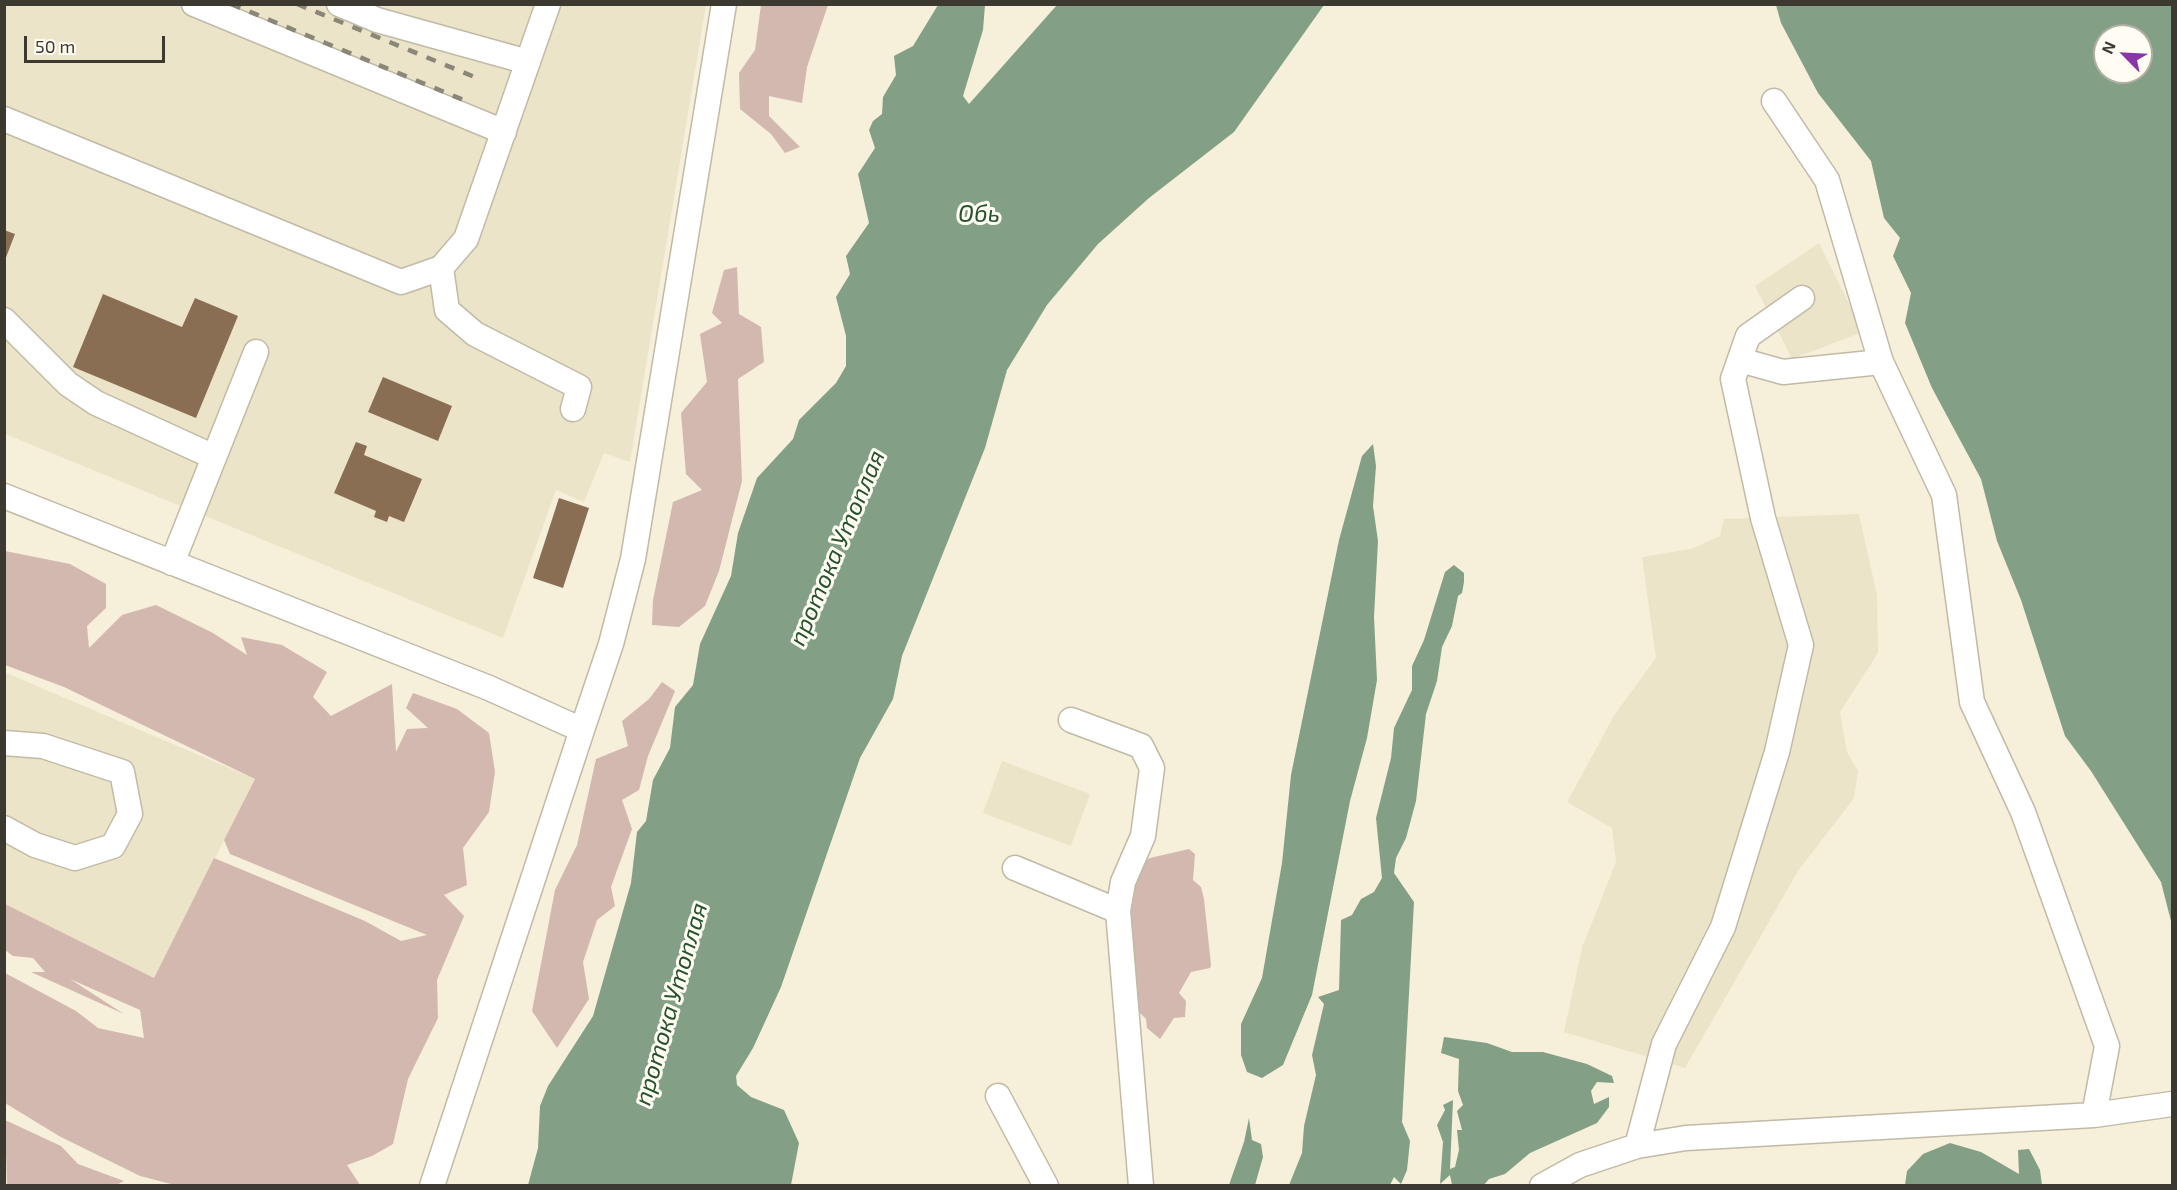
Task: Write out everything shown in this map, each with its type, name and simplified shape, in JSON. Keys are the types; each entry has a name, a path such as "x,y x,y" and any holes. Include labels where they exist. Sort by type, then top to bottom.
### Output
{"street":[{"path":"194,4 504,132"},
{"path":"339,4 377,20 528,62"},
{"path":"4,120 401,282 441,268 466,239 548,4"},
{"path":"432,1185 611,644 633,559 724,4"},
{"path":"1774,101 1827,180 1881,362 1944,495 1972,702 2023,812 2107,1046 2094,1115"},
{"path":"441,268 447,310 475,334 579,387 573,410"},
{"path":"1637,1146 1664,1044 1723,927 1777,752 1801,645 1761,506 1733,379 1748,336 1802,298"},
{"path":"4,320 68,384 96,403 214,457"},
{"path":"172,563 256,352"},
{"path":"1740,360 1783,372 1881,362"},
{"path":"4,496 489,688 582,730"},
{"path":"1071,720 1141,746 1152,768 1143,836 1123,882 1118,911 1141,1185"},
{"path":"4,743 44,746 122,772 130,814 113,846 75,858 35,845 4,828"},
{"path":"1015,868 1118,911"},
{"path":"998,1095 1046,1185"},
{"path":"1542,1185 1580,1165 1637,1146 1686,1138 2094,1115 2172,1104"}],"shaded area":[{"path":"4,5 706,5 630,462 604,453 584,502 556,490 503,638 5,434"},
{"path":"761,5 828,5 807,67 802,103 769,96 769,116 800,147 785,153 771,134 740,109 739,73 755,50"},
{"path":"1819,243 1863,332 1792,359 1755,286"},
{"path":"737,267 739,314 761,327 764,362 738,379 742,481 719,571 705,606 679,627 652,625 653,600 673,502 702,490 686,474 681,413 707,382 700,334 722,323 712,313 724,270"},
{"path":"1859,514 1877,595 1878,653 1840,712 1847,752 1858,771 1854,798 1798,871 1685,1068 1564,1032 1582,948 1616,862 1612,828 1567,802 1615,714 1656,658 1642,557 1691,549 1720,536 1724,519"},
{"path":"5,551 70,564 106,584 106,608 87,626 89,648 122,615 156,605 213,633 247,655 241,637 282,645 327,672 313,697 331,716 392,684 396,752 407,729 428,728 406,708 413,693 457,709 489,733 495,772 489,812 463,848 467,885 444,895 464,916 437,980 438,1018 408,1079 393,1144 372,1156 347,1165 360,1185 175,1185 140,1176 59,1136 5,1103 5,973 76,1011 98,1028 144,1038 140,1010 70,979 124,1014 31,972 45,972 33,958 13,956 5,950 5,904 154,978 214,858 365,921 401,941 427,935 230,854 224,840 255,779 64,687 5,665"},
{"path":"4,672 255,779 154,978 5,904"},
{"path":"662,682 675,691 648,756 639,790 622,800 632,829 611,887 615,906 597,920 583,962 589,999 557,1048 532,1011 555,890 577,845 596,759 628,746 622,721 649,699"},
{"path":"1002,761 1090,794 1071,846 983,813"},
{"path":"1189,849 1195,854 1193,880 1201,887 1204,899 1211,965 1210,968 1191,972 1179,993 1186,1001 1185,1017 1174,1018 1160,1039 1147,1028 1146,1019 1137,1010 1124,914 1143,862 1150,858"},
{"path":"5,1120 61,1146 78,1164 124,1181 114,1186 7,1185"}],"water":[{"name":"Обь","path":"938,5 985,5 983,30 963,96 969,104 1057,5 1324,5 1234,132 1149,198 1098,244 1047,305 1007,370 985,448 902,656 893,699 860,758 781,987 753,1048 736,1076 737,1085 751,1097 784,1110 799,1143 791,1185 528,1185 538,1148 540,1106 548,1086 593,1016 631,883 637,832 646,821 653,780 670,748 675,707 693,685 700,644 731,576 738,533 757,478 793,439 799,420 836,383 846,366 846,336 836,297 850,274 846,256 869,223 858,174 875,148 869,130 873,121 882,114 883,97 896,75 894,56 913,46"},
{"path":"1776,5 2172,5 2172,925 2161,882 2091,771 2065,736 2021,600 1997,541 1981,479 1932,388 1905,323 1911,293 1893,256 1900,238 1884,218 1871,161 1818,93 1781,23"},
{"path":"1373,444 1376,466 1373,506 1378,541 1374,617 1377,680 1367,738 1350,801 1312,995 1283,1065 1262,1078 1247,1072 1241,1055 1241,1024 1262,978 1282,863 1291,775 1339,540 1362,456"},
{"path":"1454,565 1464,573 1462,593 1458,596 1452,626 1442,647 1437,681 1426,714 1416,801 1406,838 1396,858 1394,873 1414,902 1402,1122 1410,1141 1407,1170 1401,1184 1394,1177 1390,1185 1289,1185 1302,1153 1304,1126 1316,1075 1312,1055 1324,1004 1318,997 1339,990 1341,920 1352,915 1361,899 1374,892 1382,878 1376,818 1391,758 1394,728 1412,690 1412,666 1424,640 1445,572"},
{"path":"1444,1037 1487,1043 1512,1052 1543,1052 1587,1064 1612,1076 1614,1083 1597,1082 1591,1091 1594,1104 1609,1097 1609,1107 1597,1123 1530,1153 1505,1174 1489,1179 1484,1185 1452,1185 1450,1175 1440,1184 1443,1142 1437,1125 1445,1110 1443,1105 1453,1100 1450,1169 1455,1167 1459,1150 1457,1130 1462,1130 1457,1111 1463,1105 1458,1091 1459,1059 1441,1053"},
{"path":"1249,1118 1252,1140 1261,1144 1263,1157 1255,1185 1229,1185 1244,1142"},
{"path":"1950,1143 1981,1152 2019,1174 2018,1150 2029,1149 2040,1170 2042,1185 1905,1185 1907,1171 1923,1154"}],"building":[{"path":"4,230 15,234 5,260 4,260"},
{"path":"103,294 182,327 195,298 238,316 196,418 73,367"},
{"path":"383,377 452,406 438,441 368,412"},
{"path":"356,442 367,446 364,455 422,479 404,522 389,516 387,522 374,517 376,511 334,493"},
{"path":"559,498 589,508 563,588 533,578"}],"railway":[{"path":"231,4 466,101"},
{"path":"297,4 477,78"}],"water label":[{"name":"протока Утоплая","path":"837,548"},
{"name":"протока Утоплая","path":"671,1004"}]}
